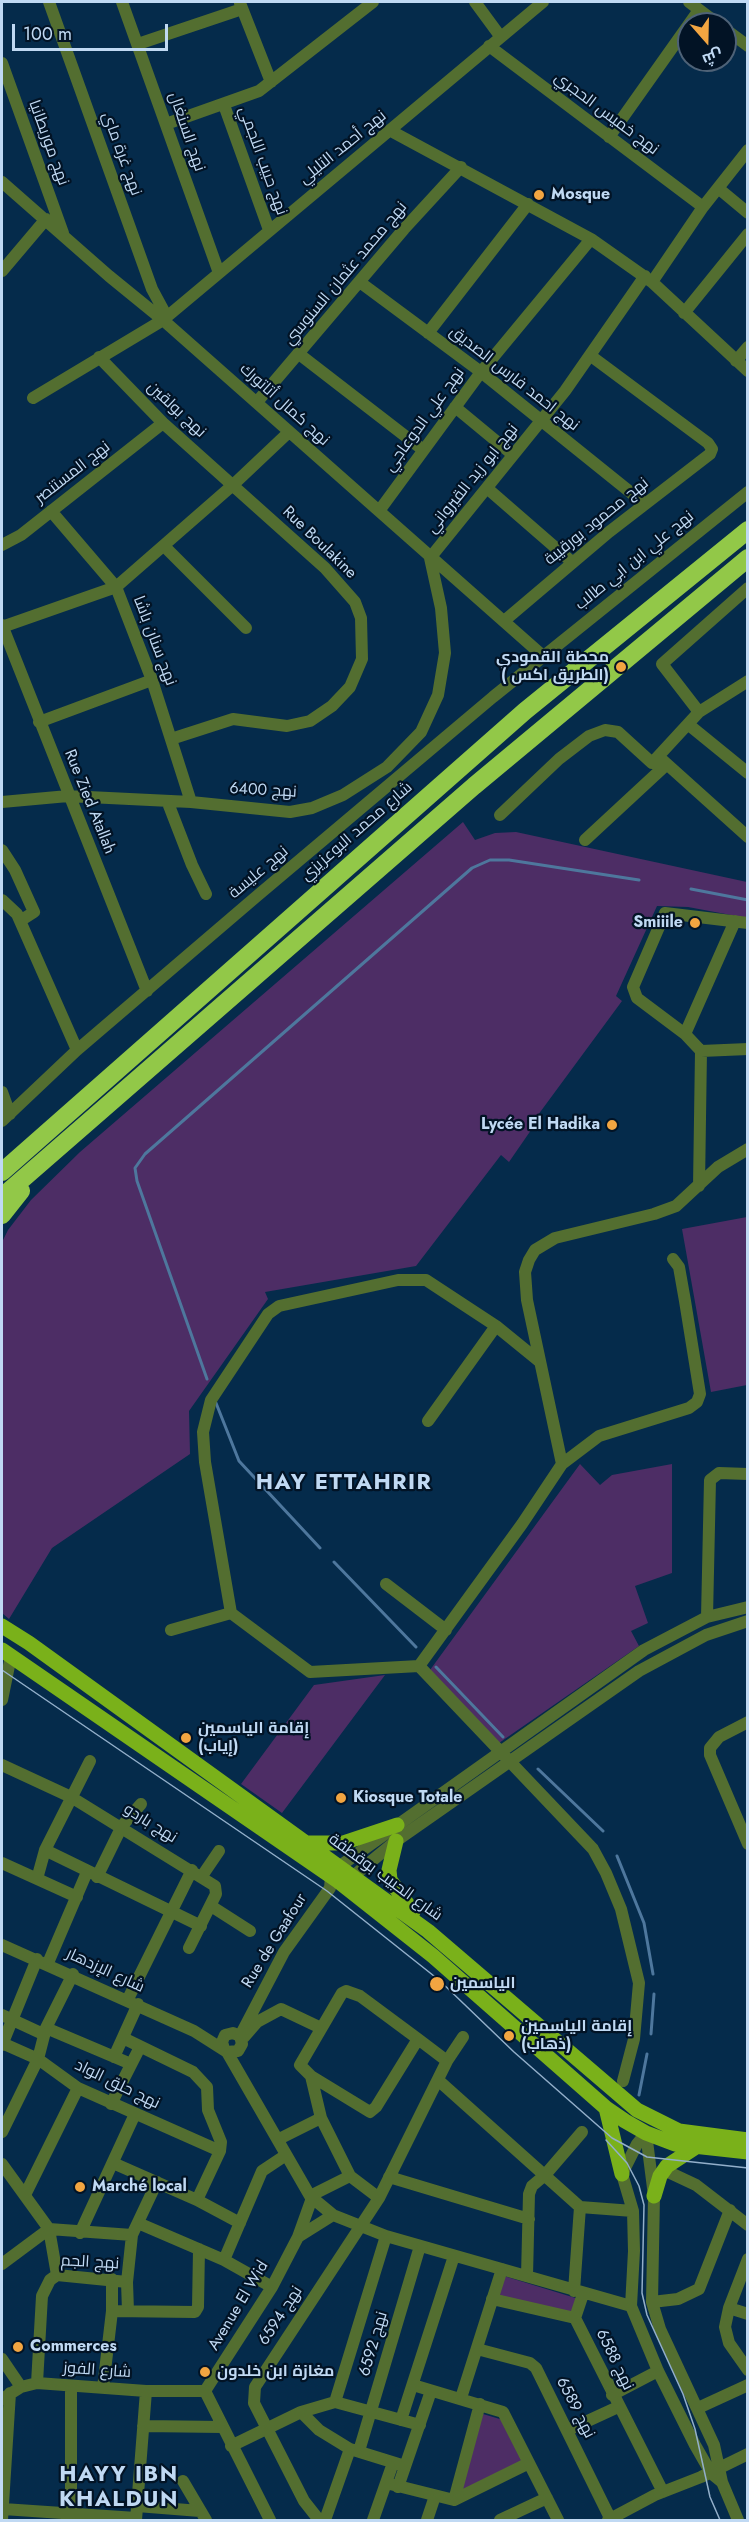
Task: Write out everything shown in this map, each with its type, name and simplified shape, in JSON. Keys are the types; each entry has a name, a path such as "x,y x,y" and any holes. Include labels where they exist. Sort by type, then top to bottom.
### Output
{"highway":[{"name":"شارع محمد البوعزيزي","path":"2,1172 525,711 747,530"},
{"path":"2,1197 474,786 747,558"},
{"path":"2,1162 44,1133"},
{"path":"2,1215 56,1151"}],"main road":[{"name":"شارع الحبيب بوقطفة","path":"2,1626 305,1843 339,1878 433,1956 606,2108 646,2133 675,2144 747,2152"},
{"name":"شارع الحبيب بوقطفة","path":"6,1653 339,1878 428,1931 637,2110 667,2126 693,2134 747,2140"},
{"path":"305,1843 343,1843 397,1825"},
{"path":"396,1841 389,1870 390,1880 428,1931"},
{"path":"606,2108 622,2174"},
{"path":"637,2110 646,2133 667,2126"},
{"path":"654,2196 664,2170 696,2147"}],"street":[{"name":"نهج غرة ماي","path":"49,2 164,317"},
{"name":"نهج السنغال","path":"122,2 219,273"},
{"name":"نهج حبيب اللجمي","path":"269,230 224,105 249,96 271,82 373,2"},
{"path":"475,2 500,36"},
{"name":"نهج أحمد التليلي","path":"33,398 164,317 391,131 500,36 543,2"},
{"path":"689,2 702,12"},
{"path":"138,44 241,5 271,82"},
{"path":"609,137 699,10"},
{"name":"نهج خميس الحجري","path":"489,46 703,207"},
{"name":"نهج موريطانيا","path":"2,63 63,234"},
{"path":"166,124 224,105"},
{"path":"391,131 591,239 648,279 747,371"},
{"name":"نهج ابو زيد القيرواني","path":"431,555 542,421 747,150"},
{"name":"نهج محمد عثمان السنوسي","path":"257,402 361,283 404,229 461,167"},
{"name":"نهج كمال أتاتورك","path":"2,182 109,276 164,317 289,432 543,656"},
{"path":"718,188 747,213"},
{"path":"428,333 528,204"},
{"path":"2,271 46,219"},
{"path":"684,313 747,234"},
{"name":"نهج علي الدوعاجي","path":"379,511 422,449 481,372 591,239"},
{"name":"نهج احمد فارس الصديق","path":"361,283 481,372 645,504"},
{"path":"736,361 747,347"},
{"path":"299,354 422,449"},
{"name":"نهج محمود بورقيبة","path":"504,621 572,562 710,454 712,449 708,443 591,356"},
{"name":"نهج بولقين","path":"99,357 163,423 234,484"},
{"path":"455,407 513,455"},
{"name":"نهج المستنصر","path":"2,545 21,535 163,423"},
{"path":"2,626 116,587 234,484 289,432"},
{"name":"Rue Boulakine","path":"171,739 233,719 287,726 310,721 332,706 350,687 362,659 363,634 355,602 325,568 234,484"},
{"path":"488,489 572,562"},
{"name":"نهج علي ابن ابي طالب","path":"543,656 747,492"},
{"name":"نهج سنان باشا","path":"51,511 116,587 152,680 191,802"},
{"path":"164,546 246,628"},
{"name":"نهج 6400","path":"2,802 68,796 168,803 191,802 271,811 301,810 343,795 387,768 421,732 438,695 445,653 441,608 429,560 431,555"},
{"path":"699,712 662,664 747,588"},
{"name":"Rue Zied Atallah","path":"2,626 147,991"},
{"name":"نهج عليسة","path":"6,1117 77,1050 543,656"},
{"path":"39,723 152,680"},
{"path":"585,840 663,760 699,712 747,681"},
{"path":"688,725 746,770"},
{"path":"500,815 559,759 598,732 618,732 651,763 663,760"},
{"path":"663,760 747,837"},
{"path":"387,768 397,778"},
{"path":"168,803 206,894"},
{"path":"2,850 15,870 34,912 20,921"},
{"path":"2,900 20,921 77,1050"},
{"path":"685,1034 741,922 669,912 662,916 633,987 637,998 685,1034 700,1051 699,1186"},
{"path":"700,1051 747,1048"},
{"path":"2,1092 6,1117"},
{"path":"562,1464 527,1300 525,1272 535,1250 555,1238 654,1215 675,1206 718,1167 747,1149"},
{"path":"539,1361 496,1326 426,1280 414,1279 290,1302 268,1314 211,1400 203,1432 205,1462 231,1613 310,1672 419,1666 562,1464 599,1436 689,1408 697,1402 700,1394 685,1301 679,1267 673,1259"},
{"path":"428,1421 496,1326"},
{"path":"707,1617 710,1480 719,1473 747,1474"},
{"path":"386,1584 446,1630"},
{"path":"339,1878 396,1841 644,1650 707,1617 747,1607"},
{"path":"171,1630 231,1613"},
{"path":"339,1878 397,1825 639,1671 706,1635 747,1621"},
{"path":"2,1700 6,1653"},
{"path":"419,1666 593,1849 621,1909 639,1983 634,2039 623,2080"},
{"path":"747,1722 719,1737 710,1748 710,1755 747,1844"},
{"path":"37,1879 45,1850 90,1761"},
{"name":"نهج باردو","path":"2,1765 71,1797 197,1873"},
{"path":"2,2044 6,2017 43,1961 77,1897 122,1826 141,1804"},
{"path":"45,1850 201,1926"},
{"path":"114,2057 123,2038 133,2002 170,1911 197,1873 219,1851"},
{"path":"2,1863 77,1897"},
{"path":"189,1948 211,1906 217,1889 197,1873"},
{"name":"Rue de Gaafour","path":"235,2038 284,1952 339,1878"},
{"path":"211,1906 250,1930"},
{"name":"شارع الإزدهار","path":"2,1945 73,1974 194,2031"},
{"path":"2,2132 38,2059 44,2031 73,1974"},
{"path":"418,2039 376,2107 370,2112 300,2067 300,2062 342,1993 349,1991 418,2039 447,2061"},
{"path":"194,2031 235,2038 257,2022 281,2009 321,2028"},
{"path":"6,2017 131,2064"},
{"path":"194,2031 225,2050 235,2053 235,2038"},
{"name":"نهج 6594","path":"319,2520 304,2501 254,2403 255,2387 379,2198 447,2061 463,2037"},
{"path":"123,2038 193,2072 202,2079 207,2088 208,2112 219,2133 220,2151 197,2200"},
{"path":"235,2038 252,2092"},
{"name":"نهج حلق الواد","path":"2,2044 38,2059 78,2088 220,2151"},
{"path":"111,2104 140,2047"},
{"path":"225,2050 252,2092 311,2197 333,2215 360,2228 386,2236 578,2293 631,2306"},
{"path":"311,2076 321,2118 350,2176 379,2198"},
{"path":"438,2080 580,2208 633,2211"},
{"path":"26,2195 78,2088"},
{"path":"80,2233 135,2114"},
{"path":"279,2139 321,2118"},
{"path":"527,2276 529,2194 532,2186 545,2175 582,2132"},
{"path":"646,2133 636,2144 622,2174 633,2211 634,2251 631,2306 658,2371 722,2482 738,2520"},
{"path":"646,2133 654,2196 652,2302 660,2329 714,2445 715,2471"},
{"path":"224,2260 262,2171 286,2155"},
{"path":"113,2163 197,2200 240,2223"},
{"path":"2,2164 49,2229 57,2275"},
{"path":"664,2170 696,2185 747,2225"},
{"path":"311,2197 350,2176"},
{"path":"389,2177 530,2219"},
{"path":"128,2311 127,2282 132,2235 157,2182"},
{"name":"Avenue El Wid","path":"205,2391 272,2287 298,2236 311,2197"},
{"path":"575,2318 578,2293 580,2208"},
{"path":"652,2302 678,2299 699,2289 730,2210"},
{"path":"298,2236 333,2215"},
{"path":"138,2223 224,2260 272,2287"},
{"path":"2,2263 49,2229 132,2235"},
{"path":"335,2402 386,2236"},
{"name":"نهج 6592","path":"325,2520 371,2411 420,2246"},
{"path":"112,2310 191,2313 197,2310 199,2249"},
{"path":"401,2420 454,2256"},
{"path":"747,2259 729,2308 725,2327 727,2337 747,2370"},
{"path":"461,2398 502,2269"},
{"name":"نهج الجم","path":"37,2383 42,2296 50,2280 57,2275 127,2282"},
{"path":"103,2388 112,2310 112,2279"},
{"name":"نهج 6588","path":"492,2299 575,2318 663,2492"},
{"path":"729,2308 747,2314"},
{"name":"نهج 6589","path":"477,2349 533,2365 568,2430 609,2520"},
{"path":"2,2359 21,2387"},
{"path":"612,2394 658,2371"},
{"name":"شارع الفوز","path":"6,2396 21,2387 37,2383 146,2391 205,2391"},
{"path":"413,2385 503,2412 558,2520"},
{"path":"698,2408 747,2385"},
{"path":"71,2386 71,2514"},
{"path":"136,2515 146,2391"},
{"path":"205,2391 270,2520"},
{"path":"373,2520 420,2425 431,2391"},
{"path":"6,2396 3,2515 203,2516"},
{"path":"231,2445 301,2412 335,2402 420,2425"},
{"path":"454,2500 480,2404"},
{"path":"568,2430 618,2407"},
{"path":"301,2412 319,2430 355,2450 399,2464"},
{"path":"143,2426 222,2427"},
{"path":"609,2520 663,2492 715,2471 747,2454"},
{"path":"392,2485 454,2500 529,2463"},
{"path":"183,2481 203,2516"},
{"path":"428,2520 435,2496"},
{"path":"500,2520 547,2498"}],"shaded area":[{"path":"463,822 475,840 495,833 516,832 747,882 747,918 688,907 657,906 616,996 622,1001 538,1115 538,1120 509,1162 501,1155 416,1266 265,1292 268,1299 189,1411 190,1454 52,1548 9,1619 2,1613 2,1242 8,1230 31,1200 80,1152"},
{"path":"747,1217 747,1385 711,1392 682,1229"},
{"path":"580,1464 600,1485 612,1475 672,1464 672,1573 635,1586 648,1623 631,1631 639,1646 499,1743 430,1670"},
{"path":"385,1675 282,1813 241,1784 314,1685"},
{"path":"504,2276 582,2300 576,2322 497,2301"},
{"path":"483,2414 503,2420 524,2464 456,2497"}],"waterway":[{"path":"207,1379 137,1181 135,1168 145,1154 472,868 490,860 509,860 639,880"},
{"path":"691,889 748,900"},
{"path":"216,1403 239,1461 320,1548"},
{"path":"334,1562 416,1647"},
{"path":"436,1667 503,1737"},
{"path":"538,1769 603,1831"},
{"path":"617,1856 644,1923 653,1974"},
{"path":"651,2034 654,1994"},
{"path":"639,2095 647,2054"}],"tram line":[{"path":"2,1670 327,1891 439,1980 514,2052 612,2138 647,2157 748,2168"},
{"path":"606,2140 627,2163 639,2186 644,2205 642,2293 647,2315 683,2394 695,2429 710,2497 720,2520"}],"place":[{"name":"Mosque","path":"539,195"},
{"name":"محطة القمودي ( الطريق اكس)","path":"621,667"},
{"name":"Smiiile","path":"695,923"},
{"name":"Lycée El Hadika","path":"612,1125"},
{"name":"إقامة الياسمين (إياب)","path":"186,1738"},
{"name":"Kiosque Totale","path":"341,1798"},
{"name":"الياسمين","path":"437,1984"},
{"name":"إقامة الياسمين (ذهاب)","path":"509,2036"},
{"name":"Marché local","path":"80,2187"},
{"name":"Commerces","path":"18,2347"},
{"name":"مغازة ابن خلدون","path":"205,2372"}],"district":[{"name":"HAY ETTAHRIR","path":"344,1484"},
{"name":"HAYY IBN KHALDUN","path":"119,2488"}]}
